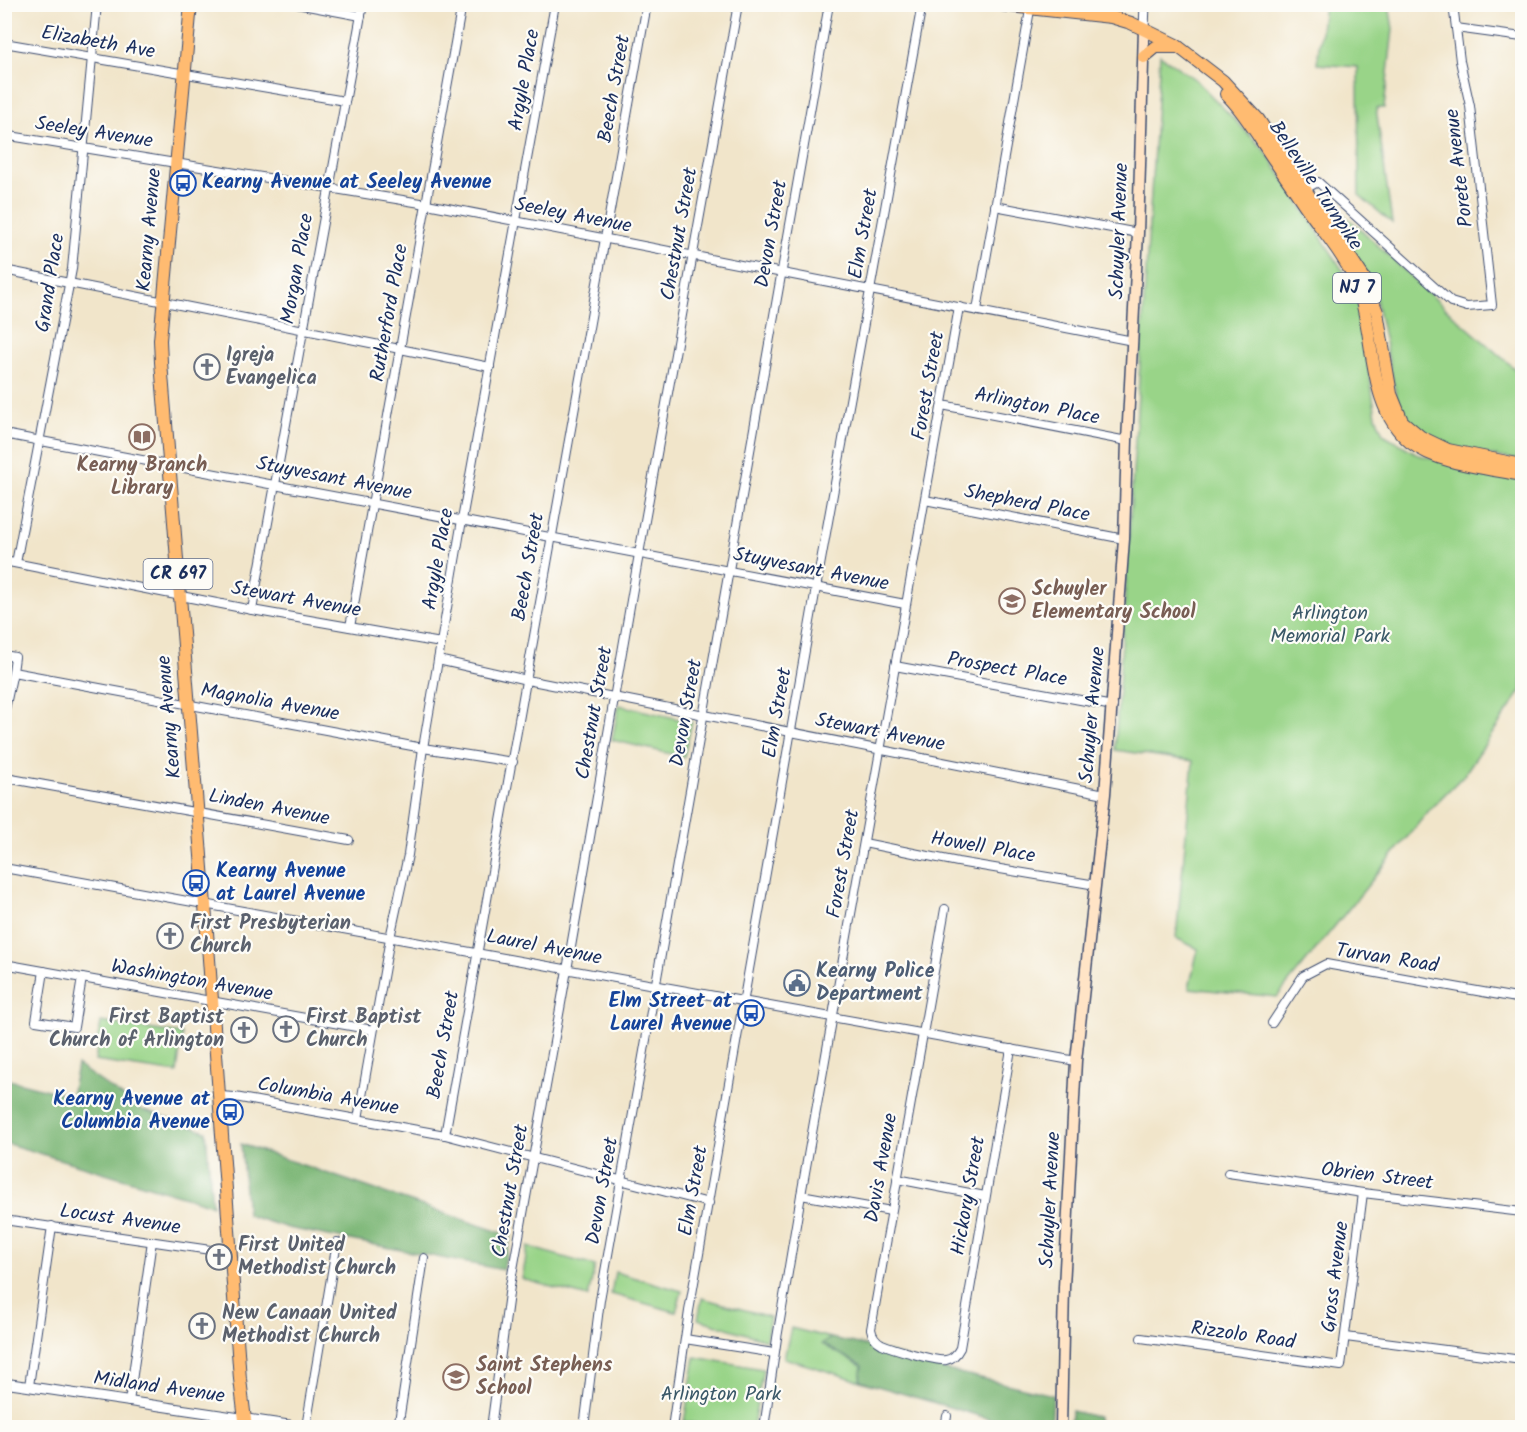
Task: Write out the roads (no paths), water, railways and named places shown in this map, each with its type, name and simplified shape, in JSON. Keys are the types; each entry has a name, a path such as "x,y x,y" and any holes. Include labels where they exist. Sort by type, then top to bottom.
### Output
{"main road":[{"name":"Kearny Avenue","path":"191,4 160,340 245,1423"},
{"name":"Belleville Turnpike","path":"992,4 1111,18 1144,28 1179,47 1223,81 1244,102 1359,267 1377,312 1391,394 1402,421 1421,437 1448,450 1522,465"},
{"name":"Schuyler Avenue","path":"1061,1428 1064,1287 1077,1060 1113,706 1124,539 1138,233 1144,28"},
{"path":"1144,57 1156,47 1179,47"},
{"name":"Belleville Turnpike","path":"1193,57 1245,116 1356,283 1383,403 1398,429 1424,451 1455,462 1522,475"}],"street":[{"name":"Grand Place","path":"16,563 70,282 97,4"},
{"path":"297,4 361,16"},
{"name":"Morgan Place","path":"252,609 363,4"},
{"name":"Rutherford Place","path":"350,627 462,4"},
{"name":"Argyle Place","path":"358,1119 390,939 408,855 423,748 462,520 555,4"},
{"name":"Beech Street","path":"445,1135 647,4"},
{"name":"Chestnut Street","path":"491,1428 510,1286 738,4"},
{"name":"Devon Street","path":"584,1428 600,1300 829,4"},
{"name":"Elm Street","path":"672,1428 685,1339 816,588 922,4"},
{"name":"Schuyler Avenue","path":"1144,28 1145,4"},
{"name":"Porete Avenue","path":"1453,4 1460,61 1470,106 1492,305"},
{"path":"977,310 1030,9"},
{"path":"1456,28 1522,37"},
{"name":"Elizabeth Ave","path":"4,43 345,101"},
{"name":"Seeley Avenue","path":"4,135 427,204 1133,342"},
{"name":"Belleville Turnpike","path":"1305,189 1318,182 1451,302 1467,308 1492,305"},
{"path":"995,206 1138,233"},
{"path":"4,270 490,367"},
{"name":"Forest Street","path":"764,1428 774,1353 801,1195 959,307"},
{"name":"Arlington Place","path":"942,405 1127,441"},
{"name":"Stuyvesant Avenue","path":"4,434 905,604"},
{"name":"Shepherd Place","path":"925,500 1124,539"},
{"name":"Stewart Avenue","path":"4,561 441,643"},
{"path":"4,655 15,657 4,714"},
{"name":"Stewart Avenue","path":"438,660 527,680 1105,794"},
{"name":"Prospect Place","path":"895,666 1113,706"},
{"name":"Magnolia Avenue","path":"13,672 423,748 513,762"},
{"path":"4,791 5,776"},
{"name":"Linden Avenue","path":"5,776 349,840"},
{"name":"Howell Place","path":"864,843 958,862 1095,885"},
{"name":"Laurel Avenue","path":"4,868 390,939 1077,1060"},
{"name":"Davis Avenue","path":"945,909 871,1329 872,1334 882,1344 937,1360 951,1358 960,1348"},
{"name":"Washington Avenue","path":"4,964 373,1030"},
{"name":"Turvan Road","path":"1272,1023 1303,976 1326,964 1522,999"},
{"path":"44,971 36,1021 74,1027 82,978"},
{"name":"Hickory Street","path":"960,1348 1011,1049"},
{"name":"Columbia Avenue","path":"220,1096 445,1135 709,1203"},
{"name":"Obrien Street","path":"1228,1173 1363,1193 1522,1212"},
{"path":"897,1179 985,1196"},
{"name":"Gross Avenue","path":"1341,1366 1363,1193"},
{"path":"801,1195 891,1211"},
{"name":"Locust Avenue","path":"4,1220 231,1253"},
{"path":"29,1386 52,1226"},
{"path":"129,1402 152,1241"},
{"path":"308,1427 337,1242"},
{"path":"399,1428 424,1258"},
{"path":"1346,1337 1522,1360"},
{"name":"Rizzolo Road","path":"1141,1338 1341,1366"},
{"path":"685,1339 774,1353"},
{"name":"Midland Avenue","path":"4,1383 245,1423 308,1427"},
{"path":"945,1428 947,1416"}],"place":[{"name":"Kearny Avenue at Seeley Avenue","path":"183,183"},
{"name":"Igreja Evangelica","path":"207,367"},
{"name":"Kearny Branch Library","path":"142,437"},
{"name":"Schuyler Elementary School","path":"1012,601"},
{"name":"Kearny Avenue at Laurel Avenue","path":"196,883"},
{"name":"First Presbyterian Church","path":"170,936"},
{"name":"Kearny Police Department","path":"797,983"},
{"name":"Elm Street at Laurel Avenue","path":"751,1013"},
{"name":"First Baptist Church","path":"286,1029"},
{"name":"First Baptist Church of Arlington","path":"244,1030"},
{"name":"Kearny Avenue at Columbia Avenue","path":"230,1112"},
{"name":"First United Methodist Church","path":"219,1257"},
{"name":"New Canaan United Methodist Church","path":"202,1326"},
{"name":"Saint Stephens School","path":"456,1377"}],"park label":[{"name":"Arlington Memorial Park","path":"1330,626"},
{"name":"Arlington Park","path":"721,1395"}]}
